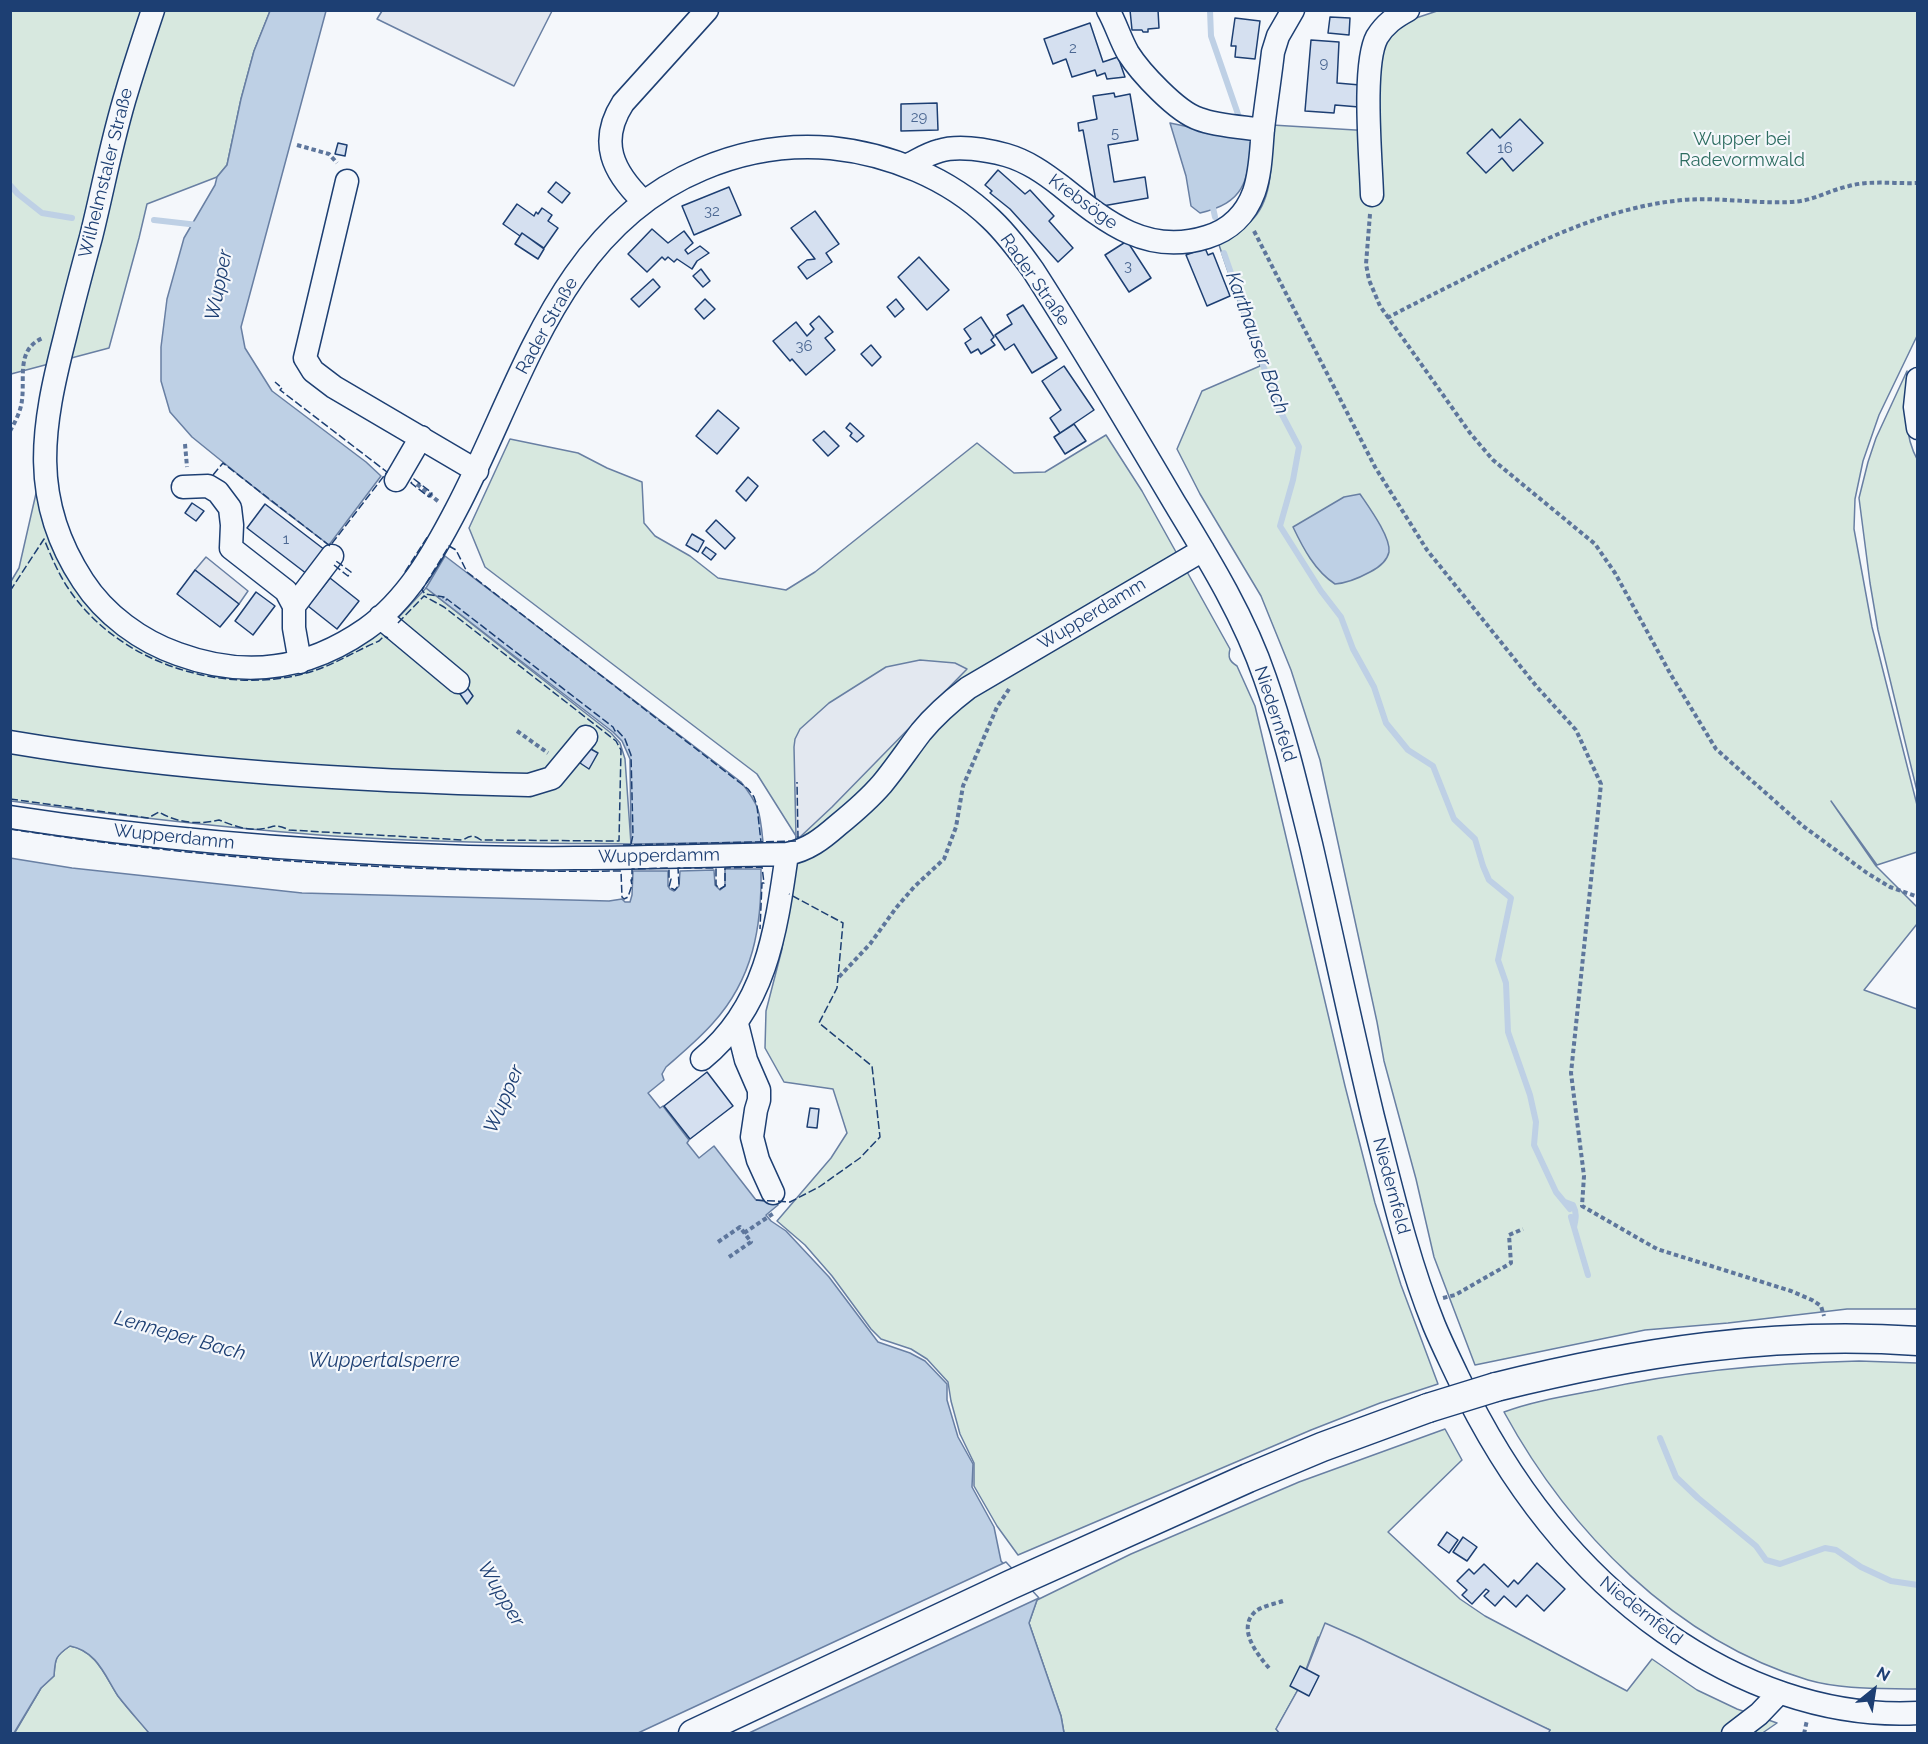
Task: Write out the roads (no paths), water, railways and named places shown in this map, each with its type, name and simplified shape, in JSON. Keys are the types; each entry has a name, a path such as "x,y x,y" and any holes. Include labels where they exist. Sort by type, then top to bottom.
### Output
{"main road":[{"path":"693,1734 1248,1478 1322,1447 1428,1408 1562,1370 1664,1352 1747,1341 1825,1338 1917,1341"}],"street":[{"name":"Wilhelmstaler Straße","path":"65,338 126,93 153,10"},
{"path":"643,201 627,186 614,159 610,141 614,121 623,103 707,10"},
{"path":"1108,10 1135,64 1157,87 1191,116 1203,121 1263,130"},
{"name":"Krebsöge","path":"906,166 929,154 945,149 975,150 1006,155 1045,174 1115,226 1139,236 1159,242 1187,242 1214,235 1228,228 1244,212 1254,193 1273,52 1278,36 1293,10"},
{"path":"1372,195 1369,73 1373,52 1376,39 1387,23 1408,10"},
{"name":"Rader Straße","path":"65,338 49,406 45,478 54,522 61,542 67,556 87,587 118,620 165,650 209,663 250,668 278,667 300,662 324,653 366,629 396,603 414,580 438,544 477,471 508,399 543,327 574,276 601,241 627,214 675,181 736,156 775,148 842,149 906,166 936,180 989,217 1014,245 1059,312 1203,550"},
{"path":"347,181 305,358 313,371 334,387 477,471"},
{"path":"1917,379 1915,407 1917,428"},
{"path":"405,481 421,437"},
{"path":"185,482 208,486 218,492 230,508 231,548 286,591 294,606 294,628 300,662"},
{"name":"Wupperdamm","path":"10,817 119,832 328,850 444,856 620,857 787,854 812,847 864,803 922,731 946,705 968,688 1177,563 1203,550"},
{"name":"Niedernfeld","path":"1203,550 1230,598 1255,651 1291,759 1390,1186 1426,1303 1458,1377 1503,1460 1532,1502 1582,1563 1635,1612 1677,1642 1728,1672 1779,1693 1823,1705 1858,1711 1917,1713"},
{"path":"294,606 332,556"},
{"path":"380,617 458,682"},
{"path":"10,742 154,763 280,774 530,786 552,778 586,737"},
{"path":"702,1059 719,1045 737,1024 756,990 776,929 787,854"},
{"path":"737,1024 747,1060 759,1090 752,1137 758,1160 773,1193"},
{"path":"1733,1734 1759,1714 1779,1693"}],"water":[{"name":"Wupper","path":"270,11 326,11 241,327 245,348 272,391 366,462 381,476 329,545 192,437 170,412 161,381 161,347 167,299 184,238 215,185 217,177 227,165 254,51"},
{"path":"1170,123 1252,140 1245,179 1235,196 1226,203 1200,213 1191,206 1186,176"},
{"path":"1360,494 1383,530 1389,552 1384,561 1373,570 1353,580 1335,584 1316,566 1305,551 1293,527 1344,497"},
{"path":"445,556 741,782 758,810 763,842 631,844 630,759 622,741 426,588"},
{"name":"Wuppertalsperre","path":"10,858 72,868 302,893 609,901 622,899 625,902 630,902 632,895 633,871 668,871 668,886 674,891 679,886 680,871 714,870 715,885 720,890 725,886 725,869 761,869 757,932 738,989 713,1023 666,1067 662,1074 664,1080 648,1093 660,1108 663,1106 689,1140 687,1143 699,1158 714,1146 756,1200 777,1203 778,1205 766,1215 786,1231 829,1277 878,1342 925,1361 947,1384 947,1400 958,1437 973,1464 972,1487 994,1527 1001,1561 1037,1600 1029,1623 1061,1716 1064,1733 149,1733 118,1696 94,1659 87,1653 70,1646 59,1655 54,1676 41,1688 14,1733 11,1733"}],"waterway":[{"name":"Karthauser Bach","path":"1210,10 1211,36 1240,120"},
{"path":"10,185 42,213 72,218"},
{"name":"Karthauser Bach","path":"1212,203 1215,217"},
{"path":"154,220 198,225"},
{"name":"Karthauser Bach","path":"1224,253 1277,405 1299,447 1293,480 1280,526 1321,591 1341,617 1353,649 1374,687 1386,723 1408,750 1433,766 1454,819 1475,839 1489,880 1511,898 1498,960 1506,983 1508,1032 1530,1095 1536,1122 1534,1145 1556,1192 1570,1209"},
{"name":"Karthauser Bach","path":"1565,1202 1573,1205 1576,1216 1574,1227"},
{"name":"Karthauser Bach","path":"1571,1217 1588,1275"},
{"name":"Karthauser Bach","path":"1660,1438 1676,1477 1756,1546 1766,1560 1780,1564 1825,1548 1836,1550 1861,1567 1891,1581 1918,1585"}],"park label":[{"name":"Wupper bei Radevormwald","path":"1742,150"}],"water label":[{"name":"Lenneper Bach","path":"180,1336"}]}
